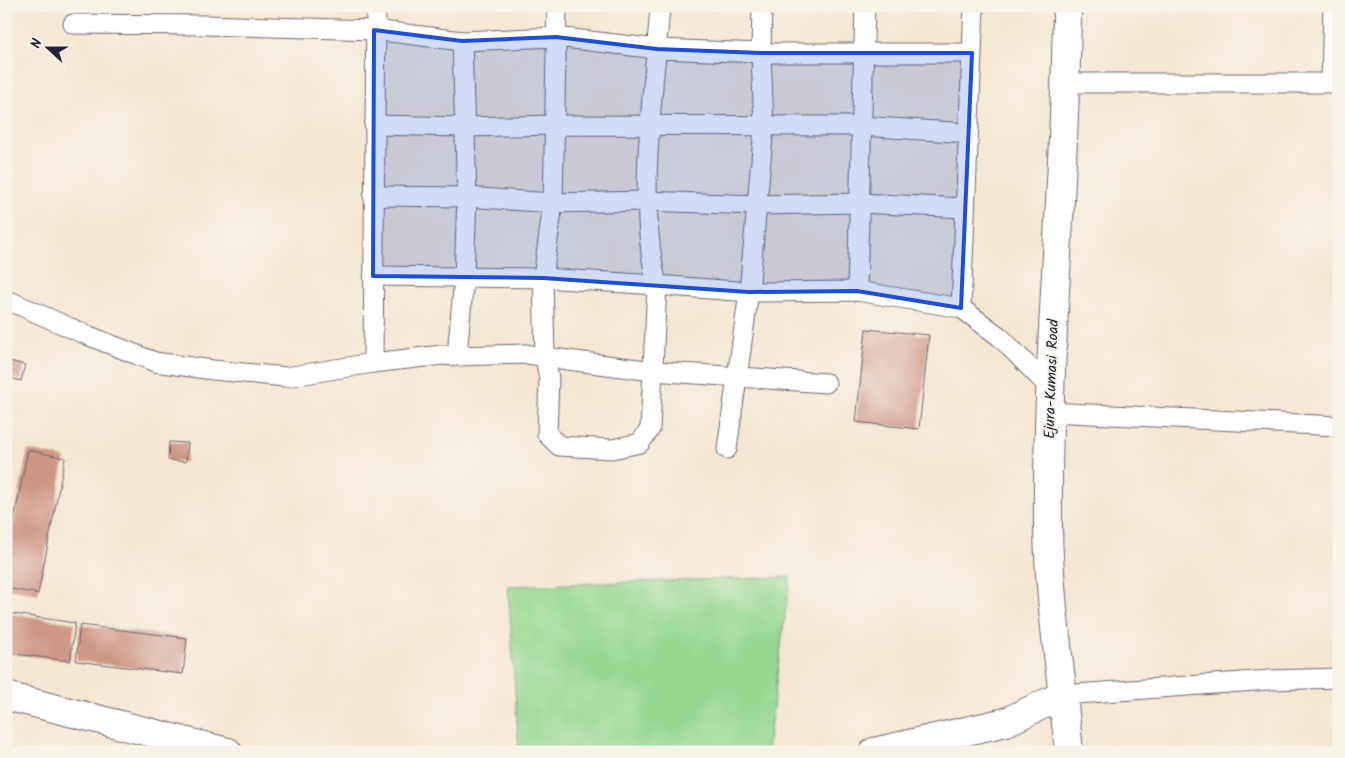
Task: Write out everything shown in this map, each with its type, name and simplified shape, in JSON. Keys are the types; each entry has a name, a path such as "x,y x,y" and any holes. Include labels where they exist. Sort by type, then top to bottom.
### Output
{"main road":[{"name":"Ejura-Kumasi Road","path":"1067,6 1067,83 1049,400 1050,589 1068,752"},
{"path":"874,752 1006,722 1063,695"},
{"path":"6,696 228,752"}],"street":[{"path":"373,363 374,30 376,6"},
{"path":"557,6 553,203 543,278 546,357 549,379 548,434 559,446 612,449 640,443 650,429 657,285 646,201 660,6"},
{"path":"727,449 749,292 764,127 761,53 762,6"},
{"path":"857,291 865,6"},
{"path":"961,308 974,6"},
{"path":"1067,83 1130,81 1335,83 1333,6"},
{"path":"73,24 206,25 374,30 462,41 556,37 657,49 761,53 972,53"},
{"path":"457,356 464,277 467,197 462,41"},
{"path":"374,125 464,127 555,125 861,126 968,134"},
{"path":"373,196 467,197 553,203 646,201 757,205 859,203 965,208"},
{"path":"373,276 543,278 749,292 857,291 961,308 1000,337 1049,400 1339,426"},
{"path":"12,302 82,333 155,362 213,370 286,377 373,363 442,355 527,354 653,371 826,383"},
{"path":"1063,695 1269,680 1339,678"}],"highlighted area":[{"path":"374,30 462,41 556,37 657,49 761,53 972,53 961,308 857,291 749,292 543,278 373,276"}],"green space":[{"path":"790,577 767,752 519,752 508,586"}],"building":[{"path":"866,329 929,335 919,429 856,422"},
{"path":"6,360 25,365 21,381 6,377"},
{"path":"169,442 188,443 186,462 168,460"},
{"path":"28,450 65,458 38,594 6,588 6,559"},
{"path":"6,593 10,593 7,613 75,623 70,661 6,653"},
{"path":"80,625 187,638 183,674 76,661"}]}
